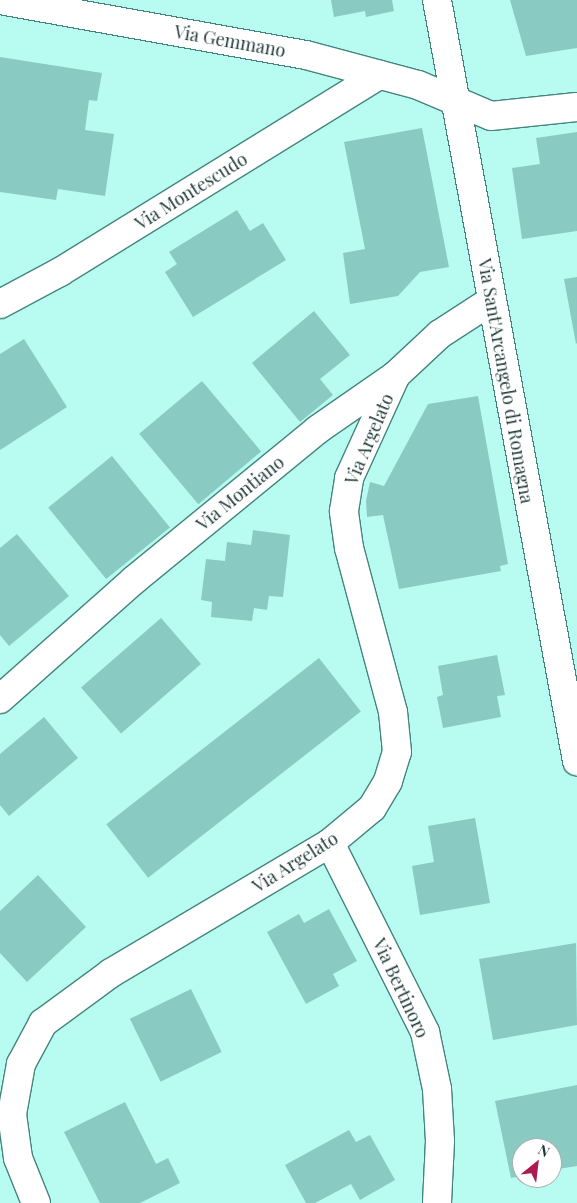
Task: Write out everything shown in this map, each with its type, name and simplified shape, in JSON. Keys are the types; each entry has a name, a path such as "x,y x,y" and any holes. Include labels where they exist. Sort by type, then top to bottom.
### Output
{"street":[{"name":"Via Gemmano","path":"0,0 306,55 418,85 491,116 577,107"},
{"name":"Via Sant'Arcangelo di Romagna","path":"437,0 577,761"},
{"name":"Via Montescudo","path":"0,304 69,267 379,75"},
{"name":"Via Montiano","path":"0,699 134,580 317,430 396,375 440,334 491,300"},
{"name":"Via Argelato","path":"36,1203 18,1158 12,1114 21,1064 43,1023 111,973 330,843 372,808 388,782 397,752 385,673 352,558 344,511 349,478 396,375"},
{"name":"Via Bertinoro","path":"330,843 425,1032 437,1089 440,1142 436,1203"}],"building":[{"path":"331,0 392,0 394,11 366,17 365,11 334,17"},
{"path":"510,0 577,0 577,48 526,56"},
{"path":"0,57 102,73 97,101 89,100 85,130 114,134 105,196 58,189 56,200 0,192"},
{"path":"422,128 449,267 420,272 398,296 350,304 343,253 365,249 344,142"},
{"path":"577,132 577,231 522,239 512,168 540,164 536,138"},
{"path":"237,210 250,231 263,223 286,260 193,317 165,272 177,264 169,252"},
{"path":"577,277 577,343 576,344 564,279"},
{"path":"314,311 350,355 320,379 333,395 300,422 252,363"},
{"path":"24,339 67,407 0,450 0,354"},
{"path":"202,381 261,451 198,504 139,434"},
{"path":"478,396 508,564 500,566 501,571 399,589 383,515 367,517 366,501 370,482 384,486 428,404"},
{"path":"112,456 170,527 106,579 48,508"},
{"path":"253,530 290,535 283,597 269,596 267,610 254,608 252,621 211,617 212,602 201,600 206,559 225,561 227,542 251,545"},
{"path":"17,534 69,596 9,646 0,635 0,548"},
{"path":"161,618 201,664 121,734 81,688"},
{"path":"497,655 505,695 497,696 501,717 443,728 437,697 443,695 438,666"},
{"path":"319,658 361,712 148,878 106,824"},
{"path":"44,717 78,758 9,816 0,805 0,754"},
{"path":"475,818 490,903 420,915 412,866 434,862 428,826"},
{"path":"38,875 86,927 27,982 0,953 0,911"},
{"path":"329,909 357,961 333,974 339,986 306,1004 267,932 299,914 304,923"},
{"path":"576,943 577,1025 493,1040 479,959"},
{"path":"191,989 222,1052 161,1082 130,1019"},
{"path":"577,1085 577,1166 562,1168 562,1138 512,1138 511,1178 495,1101"},
{"path":"125,1102 156,1164 168,1158 180,1183 140,1203 100,1203 64,1132"},
{"path":"349,1130 356,1142 370,1135 395,1180 360,1200 351,1184 315,1203 306,1203 285,1165"}]}
